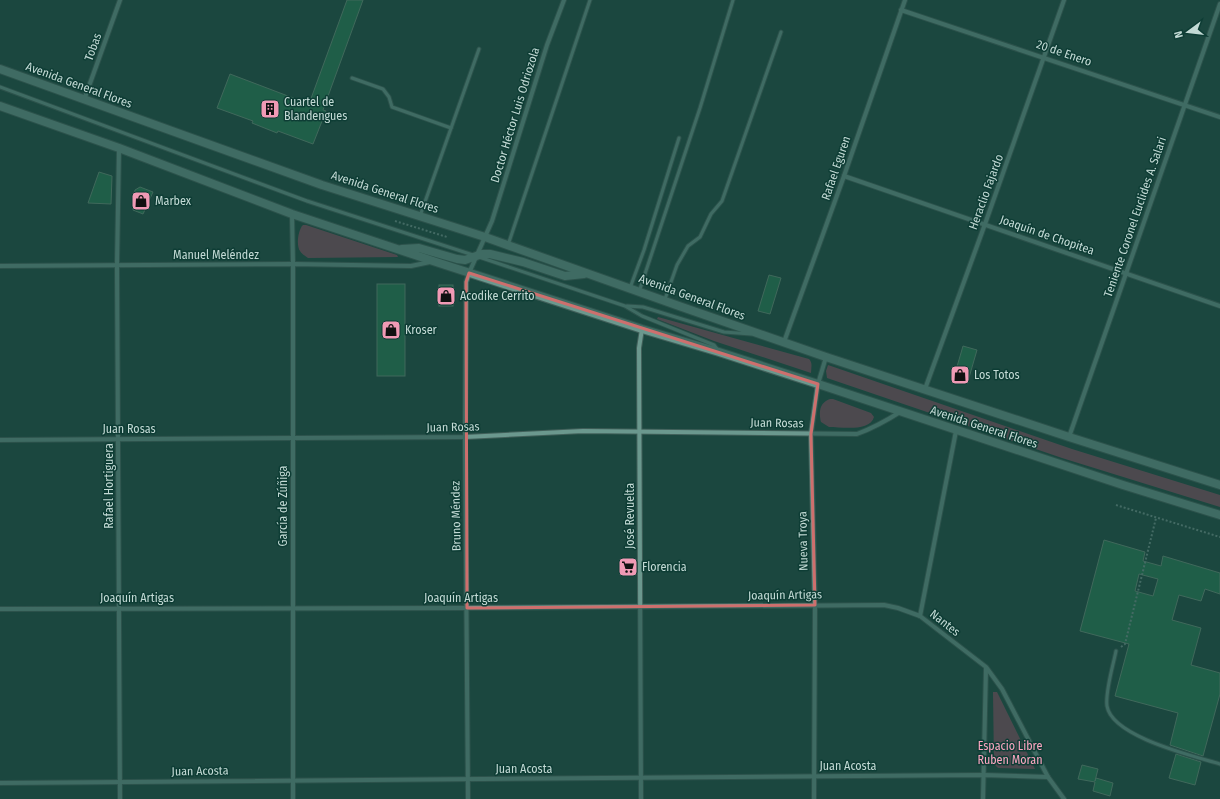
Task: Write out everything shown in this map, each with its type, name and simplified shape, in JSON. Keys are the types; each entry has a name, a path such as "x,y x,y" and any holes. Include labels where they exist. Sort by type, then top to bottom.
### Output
{"main road":[{"name":"Avenida General Flores","path":"0,69 322,185 485,237 826,357 1220,485"},
{"name":"Avenida General Flores","path":"0,106 119,148 292,214 399,250 642,330 719,352 956,431 1220,515"},
{"path":"399,250 419,248 465,260 490,254 502,256 565,276 579,274 591,275"}],"street":[{"name":"Tobas","path":"84,100 120,0"},
{"name":"Doctor Héctor Luis Odriozola","path":"485,237 492,221 548,45 564,0"},
{"name":"Rafael Eguren","path":"784,342 905,0"},
{"name":"Heraclio Fajardo","path":"925,390 1064,0"},
{"name":"Teniente Coronel Euclides A. Salari","path":"1069,437 1220,4"},
{"name":"20 de Enero","path":"901,10 1220,117"},
{"name":"Rafael Hortiguera","path":"119,148 117,265 120,799"},
{"name":"Joaquín de Chopitea","path":"844,176 1220,306"},
{"name":"García de Zúñiga","path":"292,214 294,438 293,799"},
{"name":"Bruno Méndez","path":"468,799 465,437 466,282 485,237"},
{"name":"Manuel Meléndez","path":"0,266 293,264 411,266 433,261"},
{"name":"José Revuelta","path":"641,799 639,348 642,330"},
{"name":"Nueva Troya","path":"814,799 815,605 811,434 818,384 826,357"},
{"name":"Juan Rosas","path":"0,440 465,437 583,431 857,434 870,430 900,412"},
{"name":"Nantes","path":"956,431 920,616 986,667 1002,689 1048,777 1064,799"},
{"name":"Joaquín Artigas","path":"0,609 884,605 898,608 920,616"},
{"path":"983,799 986,667"},
{"name":"Juan Acosta","path":"0,783 983,775 1048,777"}],"lane":[{"path":"508,245 590,0"},
{"path":"639,292 700,108 732,0"},
{"path":"664,301 677,265 688,246 700,237 711,214 722,201 781,32"},
{"path":"420,216 479,49"},
{"path":"352,78 383,89 389,97 392,107 451,128"},
{"name":"Avenida General Flores","path":"0,87 308,201 625,306 642,316 714,345 719,352"},
{"path":"630,288 644,250 679,138"},
{"name":"Avenida General Flores","path":"625,306 643,308 724,332 763,335"},
{"path":"1116,651 1107,692 1106,705 1114,720 1155,744 1220,764"}],"path":[{"path":"396,221 447,238"},
{"path":"1116,505 1220,537"},
{"path":"1116,651 1125,644 1156,518"}],"highlighted area":[{"path":"469,273 818,384 811,434 815,605 467,608 466,282"}],"green space":[{"path":"303,225 397,255 398,257 308,258 301,252 298,245 299,234"},
{"path":"658,317 809,359 811,364 811,373 714,341 657,319"},
{"path":"828,365 1072,449 1220,495 1220,507 1062,458 827,378 826,371"},
{"path":"830,399 871,413 874,417 871,422 861,427 829,427 821,422 820,411 822,405"},
{"name":"Espacio Libre Ruben Moran","path":"993,692 997,692 1035,769 998,768 994,764"}],"building":[{"name":"Cuartel de Blandengues","path":"347,0 363,0 323,110 326,111 313,144 278,131 277,133 252,123 253,121 217,108 230,74 309,104"},
{"path":"99,172 112,176 111,204 88,203"},
{"name":"Marbex","path":"140,187 153,192 143,214 133,210 135,190"},
{"path":"769,275 781,278 770,314 758,311"},
{"name":"Kroser","path":"377,284 405,284 405,376 377,376"},
{"name":"Acodike Cerrito","path":"439,285 453,285 453,306 439,306"},
{"path":"963,346 977,350 968,381 954,377"},
{"path":"1104,540 1145,552 1143,561 1161,566 1163,556 1220,573 1220,594 1205,589 1201,601 1179,595 1172,620 1201,628 1191,665 1220,673 1220,694 1203,756 1170,745 1178,713 1115,696 1129,644 1080,631","holes":["1139,574 1158,579 1153,596 1135,591"]},
{"path":"1176,754 1201,762 1195,785 1169,778"},
{"path":"1082,765 1098,769 1095,781 1096,778 1113,783 1110,796 1093,791 1095,782 1078,779"}],"place":[{"name":"Cuartel de Blandengues","path":"270,109"},
{"name":"Marbex","path":"141,201"},
{"name":"Acodike Cerrito","path":"446,296"},
{"name":"Kroser","path":"391,330"},
{"name":"Los Totos","path":"960,375"},
{"name":"Florencia","path":"628,567"}]}
